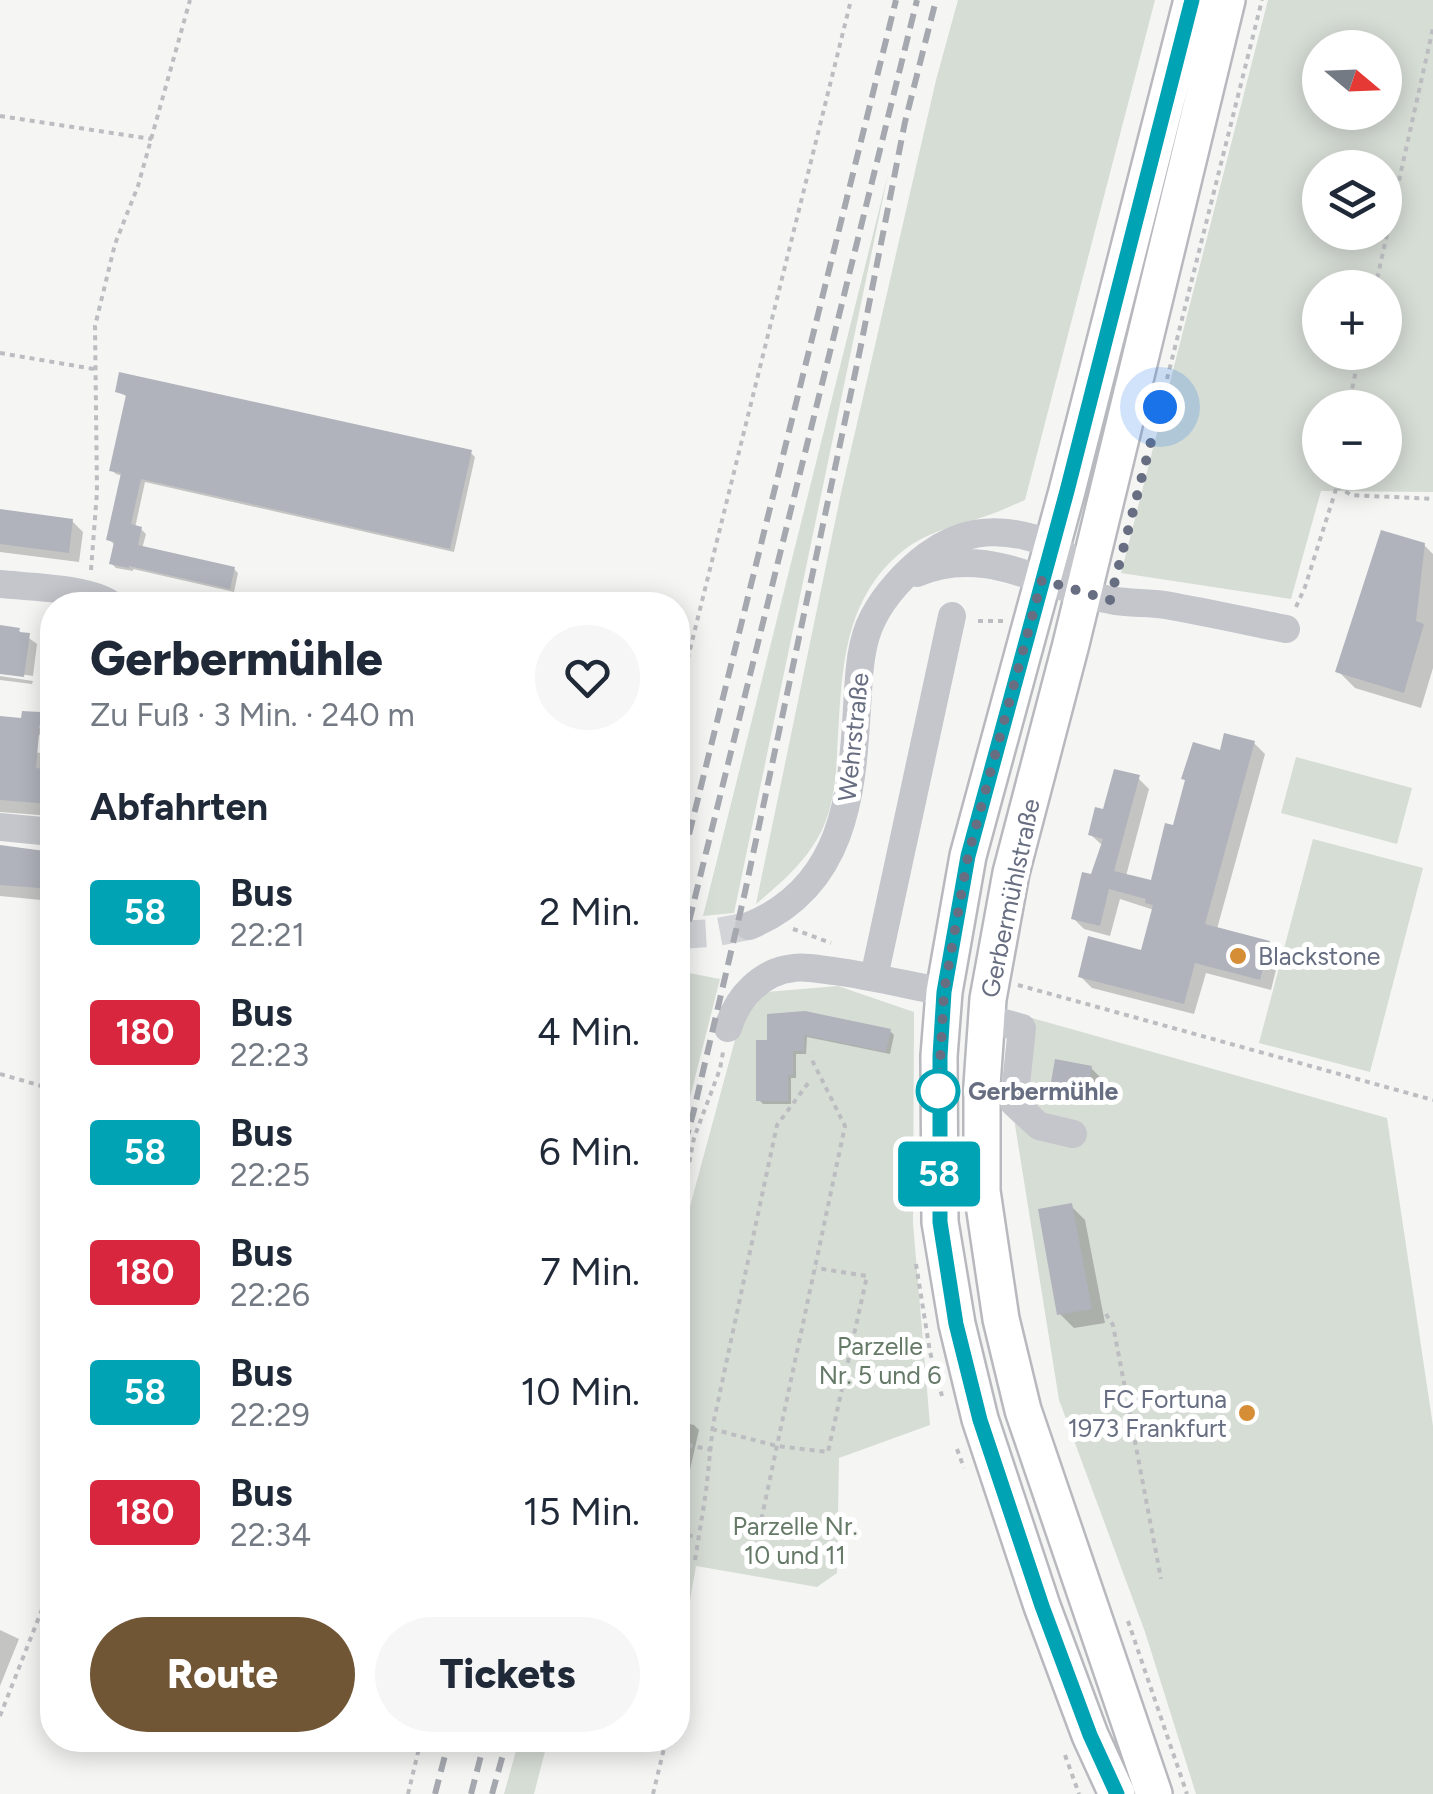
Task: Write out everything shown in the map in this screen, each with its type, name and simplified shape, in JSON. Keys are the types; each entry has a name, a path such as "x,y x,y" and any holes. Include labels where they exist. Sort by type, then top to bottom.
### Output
{"main road":[{"name":"Gerbermühlstraße","path":"1117,1794 1090,1735 1042,1606 980,1420 956,1324 940,1222 938,1100 944,992 968,856 1192,0"},
{"name":"Gerbermühlstraße","path":"1154,1794 1023,1410 1001,1319 982,1191 982,1101 988,999 1011,873 1227,0"}],"street":[{"name":"Wehrstraße","path":"749,926 779,910 804,888 818,873 836,840 852,780 865,639 887,597 914,566 957,537 988,530 1052,544"},
{"path":"1052,544 1071,563 1083,593"},
{"path":"902,579 962,561 983,562 1083,593 1286,629"},
{"path":"0,584 50,592"},
{"path":"874,977 964,618"},
{"path":"0,827 40,831"},
{"path":"728,1028 733,1010 762,978 794,968 874,977 944,992"},
{"path":"986,1018 1022,1028 1014,1103 1039,1126 1073,1134"}],"path":[{"path":"100,592 95,326 114,244 138,186 190,0"},
{"path":"690,650 851,0"},
{"path":"1165,388 1262,0"},
{"path":"1379,270 1433,28"},
{"path":"0,116 152,139"},
{"path":"0,353 95,369"},
{"path":"1286,629 1305,586 1337,490"},
{"path":"1344,490 1351,495 1433,498"},
{"path":"964,618 993,621"},
{"path":"793,929 841,947"},
{"path":"1015,984 1433,1100"},
{"path":"690,1159 720,1069 728,1028"},
{"path":"751,1568 845,1126 810,1056"},
{"path":"0,1074 40,1086"},
{"path":"694,1560 712,1429 777,1125 809,1082"},
{"path":"712,1429 777,1446 828,1452 867,1276 815,1268"},
{"path":"1106,1314 1113,1324 1161,1579"},
{"path":"690,1445 712,1450"},
{"path":"690,1536 698,1538"},
{"path":"0,1716 40,1613"},
{"path":"408,1794 418,1752"},
{"path":"654,1794 663,1752"}],"green space":[{"path":"958,0 1155,0 1025,500 919,540 879,575 864,598 847,647 835,783 826,821 801,861 756,904 841,493"},
{"path":"1268,0 1433,0 1433,492 1321,491 1291,599 1121,573"},
{"path":"888,174 734,913 703,916"},
{"path":"1296,757 1412,788 1397,844 1281,813"},
{"path":"1313,839 1423,868 1370,1072 1259,1043"},
{"path":"690,973 720,979 690,1098"},
{"path":"838,986 914,1012 913,1223 930,1425 839,1458 837,1573 817,1587 696,1566 690,1600 690,1207 739,1025 766,992"},
{"name":"FC Fortuna 1973 Frankfurt","path":"1032,1018 1387,1118 1433,1426 1433,1794 1196,1794 1145,1632 1059,1400 1015,1125"},
{"path":"516,1752 545,1752 534,1794 504,1794"}],"building":[{"path":"119,372 472,450 450,549 141,479 131,524 142,527 138,545 235,567 230,589 109,564 114,542 106,540 121,473 109,471 126,395 115,392"},
{"path":"0,509 73,519 69,553 0,544"},
{"path":"1381,530 1425,543 1416,621 1424,624 1404,693 1335,672"},
{"path":"0,625 30,633 24,677 0,674"},
{"path":"22,711 40,712 36,768 40,768 40,803 0,800 0,716 21,718"},
{"path":"1224,733 1255,741 1205,924 1270,941 1260,980 1195,963 1184,1004 1078,977 1088,936 1141,950 1153,905 1145,903 1146,899 1109,889 1100,926 1071,919 1082,872 1091,874 1103,839 1088,835 1095,807 1103,809 1114,769 1140,775 1114,871 1151,880 1165,823 1173,825 1193,742 1220,750"},
{"path":"0,845 40,850 40,888 0,885"},
{"path":"805,1011 891,1029 886,1052 804,1035 804,1051 793,1051 788,1101 756,1101 756,1040 767,1040 767,1014"},
{"path":"1055,1059 1092,1066 1087,1093 1071,1091 1070,1097 1049,1094"},
{"path":"1072,1203 1092,1309 1057,1315 1038,1209"}],"tunnel":[{"path":"690,934 749,926"}],"railway":[{"path":"690,831 896,0"},
{"path":"690,917 917,0"},
{"path":"690,1124 745,892 905,122 936,0"},
{"path":"435,1794 446,1752"},
{"path":"471,1794 482,1752"},
{"path":"492,1794 504,1752"}],"bus line":[{"name":"58","path":"1117,1794 1090,1735 1042,1606 980,1420 956,1324 940,1222 938,1100 944,992 968,856 1067,491 1192,0"}],"place":[{"name":"Blackstone","path":"1238,956"},
{"name":"Gerbermühle","path":"938,1091"},
{"name":"FC Fortuna 1973 Frankfurt","path":"1247,1413"}],"route":[{"path":"938,1091 938,1100 944,992 968,856 1042,580 1110,600 1160,407"}],"park label":[{"name":"Parzelle Nr. 5 und 6","path":"880,1360"},
{"name":"Parzelle Nr. 10 und 11","path":"795,1540"}]}
